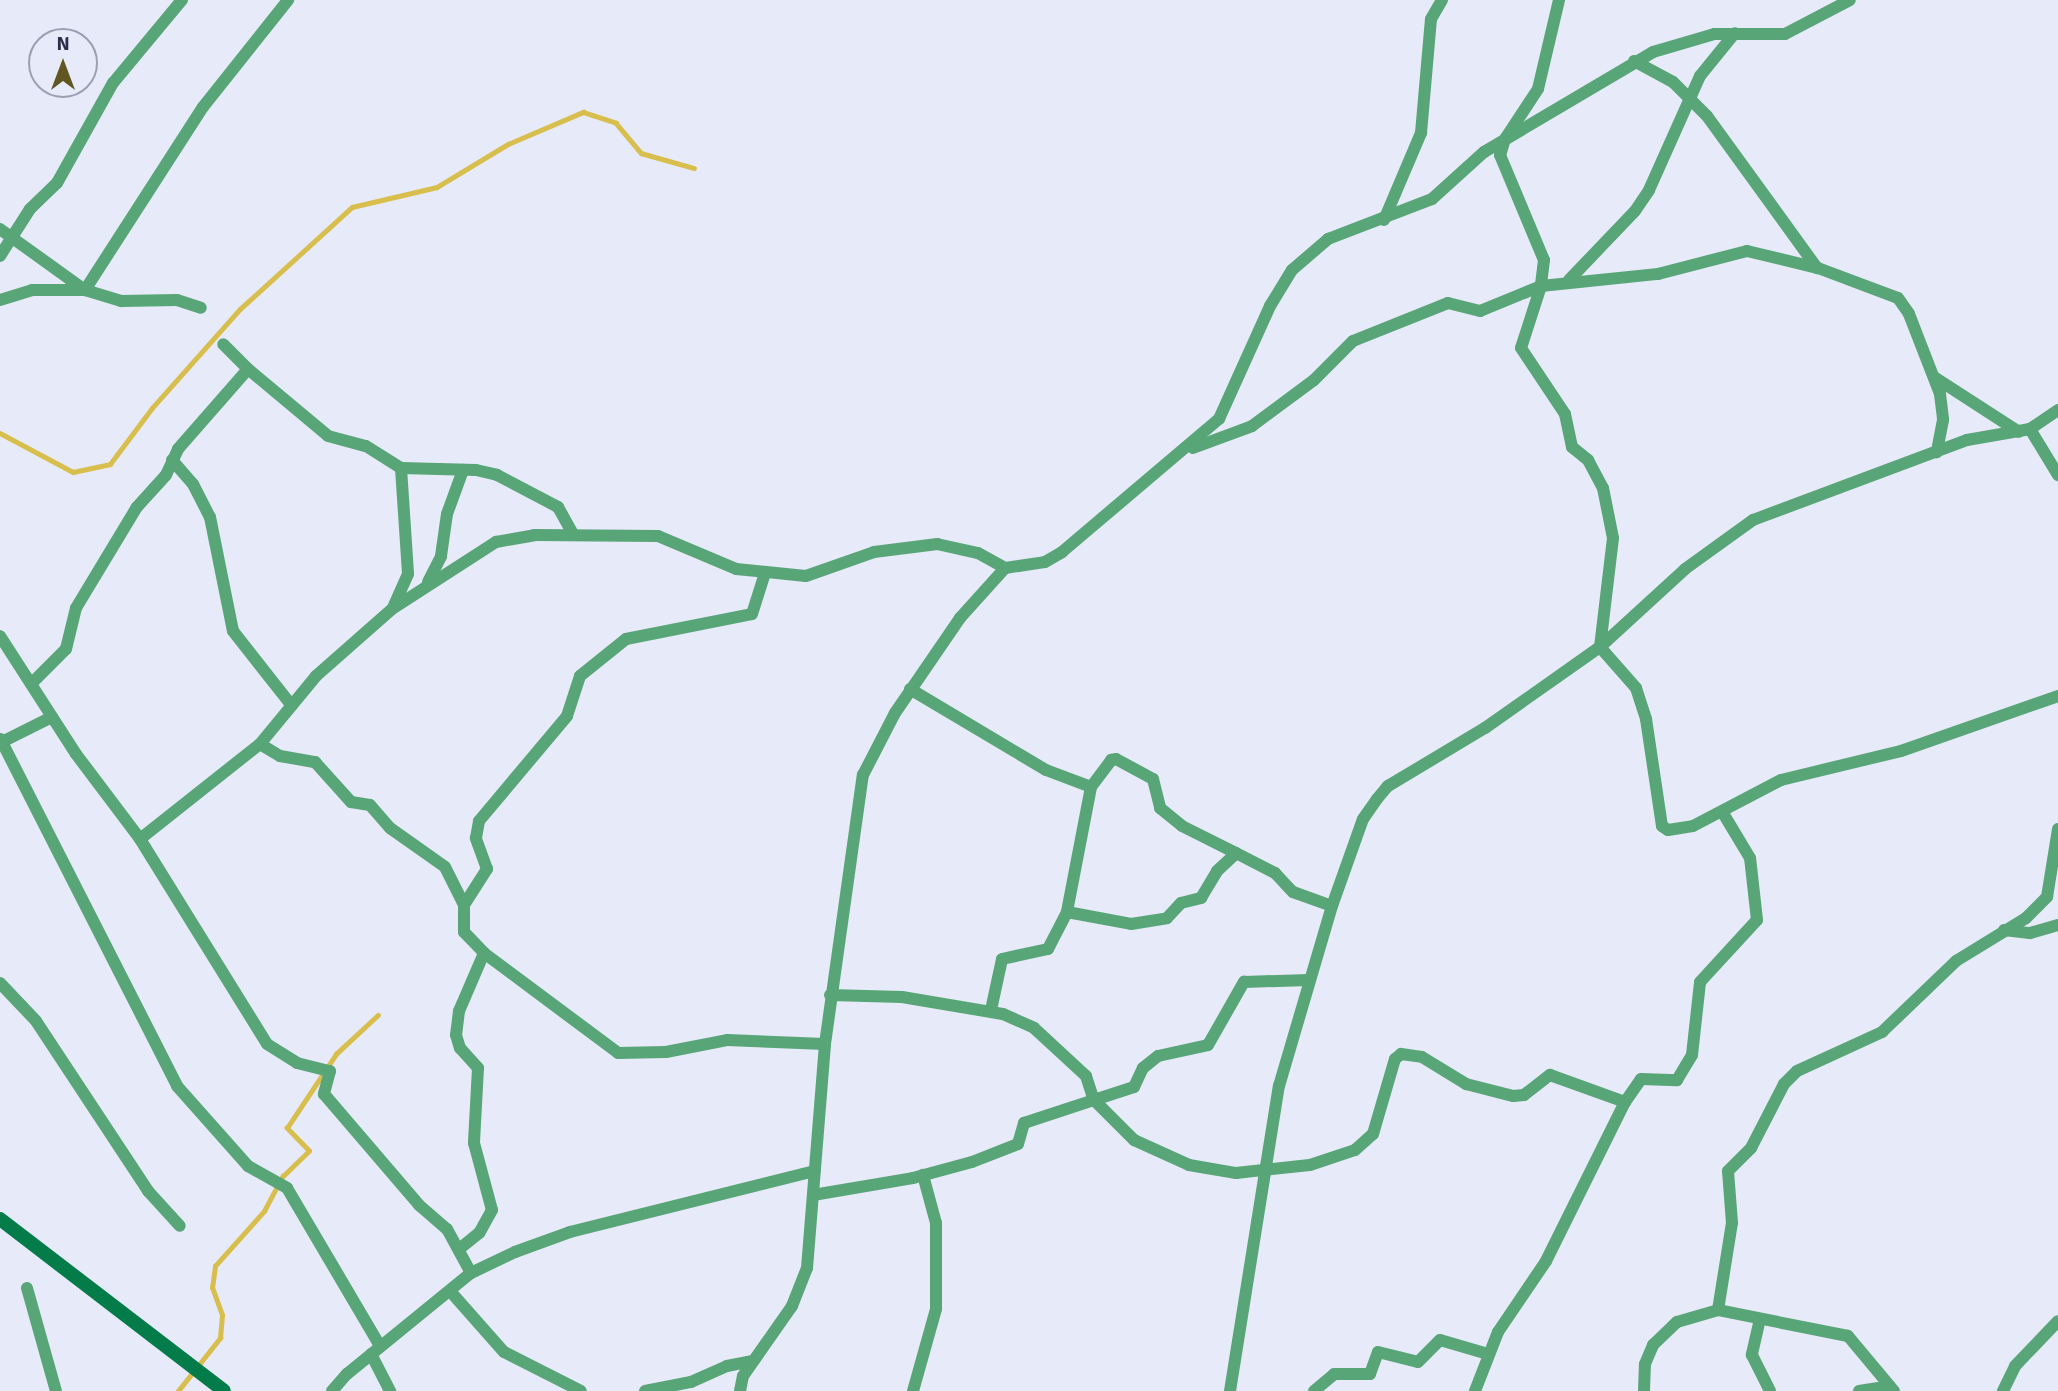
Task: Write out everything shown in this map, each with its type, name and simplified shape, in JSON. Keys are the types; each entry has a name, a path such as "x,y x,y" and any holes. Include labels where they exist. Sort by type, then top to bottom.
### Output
{"main road":[{"path":"0,1219 224,1391"}],"street":[{"path":"0,256 13,241 30,209 57,183 113,83 182,0"},
{"path":"85,290 203,107 288,0"},
{"path":"1384,220 1421,133 1431,19 1441,0"},
{"path":"1559,0 1548,60 1538,89 1505,139 1502,164 1541,247 1541,286 1521,348 1562,410 1572,447 1588,460 1608,509 1613,538 1600,647 1636,688 1646,719 1662,826 1677,830 1723,813 1782,780 1889,754 2058,696"},
{"path":"140,839 260,744 331,662 392,609 427,583 496,542 573,534 657,536 726,565 765,573 817,574 874,552 926,544 978,553 1005,568 1038,564 1062,552 1187,450 1230,404 1256,332 1292,270 1328,239 1384,220 1438,195 1475,159 1634,61 1703,37 1735,33 1785,34 1850,0"},
{"path":"1569,280 1621,227 1649,190 1709,61 1735,33"},
{"path":"1634,61 1673,82 1690,98 1755,187 1798,236 1818,268"},
{"path":"0,229 13,241 85,290"},
{"path":"1187,450 1252,426 1314,380 1344,347 1370,333 1448,303 1480,311 1541,286 1569,280 1658,274 1747,251 1818,268 1898,298 1909,314 1943,407 1937,452"},
{"path":"0,300 32,290 85,290 121,301 177,300 201,308"},
{"path":"223,344 248,369 328,436 366,446 401,468 463,470 497,475 558,508 573,534"},
{"path":"31,684 66,649 76,608 91,579 172,460 248,369"},
{"path":"1934,377 2024,431 2058,475"},
{"path":"1230,1391 1279,1086 1332,906 1363,819 1388,786 1485,728 1600,647 1685,569 1753,520 1967,440 2024,431 2058,410"},
{"path":"172,460 197,490 211,517 233,631 292,706"},
{"path":"392,609 408,574 401,468"},
{"path":"427,583 441,556 447,514 463,470"},
{"path":"740,1391 752,1361 799,1292 807,1268 830,995 861,783 910,689 960,618 1005,568"},
{"path":"464,905 487,869 476,838 479,821 567,716 580,676 626,639 752,614 765,573"},
{"path":"0,636 52,717 140,839 267,1044 297,1063 330,1072 324,1094 419,1205 447,1229 471,1273"},
{"path":"910,689 1046,770 1091,787"},
{"path":"52,717 1,741 177,1086 247,1166 279,1182 376,1350 390,1391"},
{"path":"260,744 280,756 315,762 351,802 370,805 390,828 445,867 464,905 464,932 484,953 618,1053 666,1052 727,1040 825,1044"},
{"path":"991,1010 1002,959 1048,949 1067,912 1091,787 1111,760 1116,759 1153,779 1160,808 1182,826 1275,873 1293,892 1332,906"},
{"path":"1475,1391 1488,1354 1552,1249 1625,1102 1641,1079 1677,1080 1692,1055 1700,982 1757,920 1750,858 1723,813"},
{"path":"1718,1310 1732,1223 1728,1171 1751,1148 1784,1084 1803,1066 1882,1032 1949,966 2047,897 2058,829"},
{"path":"1067,912 1131,924 1167,918 1181,903 1201,898 1216,871 1236,853"},
{"path":"2003,930 2030,933 2058,925"},
{"path":"459,1249 479,1234 492,1210 474,1143 478,1068 460,1048 456,1035 459,1012 484,953"},
{"path":"813,1195 923,1175 1018,1144 1024,1123 1134,1087 1143,1068 1158,1056 1208,1045 1244,982 1309,980"},
{"path":"0,983 36,1021 148,1191 180,1226"},
{"path":"830,995 902,997 991,1010 1034,1028 1086,1076 1094,1100 1134,1140 1189,1165 1218,1172 1265,1170 1325,1162 1366,1142 1384,1110 1395,1059 1401,1054 1422,1057 1466,1084 1513,1096 1524,1095 1550,1075 1625,1102"},
{"path":"332,1391 376,1350 471,1273 570,1232 814,1171"},
{"path":"913,1391 936,1309 936,1223 923,1175"},
{"path":"27,1288 56,1391"},
{"path":"450,1291 504,1352 581,1391"},
{"path":"1644,1391 1645,1364 1653,1345 1677,1322 1718,1310 1848,1336 1892,1388"},
{"path":"1760,1319 1752,1355 1770,1391"},
{"path":"2003,1391 2015,1366 2058,1321"},
{"path":"1314,1391 1334,1374 1370,1374 1378,1352 1418,1362 1440,1340 1488,1354"},
{"path":"645,1391 691,1382 727,1366 752,1361"},
{"path":"1859,1391 1892,1388"}],"waterway":[{"path":"0,433 73,472 110,464 152,408 240,309 352,207 437,187 508,144 583,112 616,123 641,153 694,168"},
{"path":"178,1391 220,1338 222,1315 212,1288 215,1266 264,1211 283,1176 309,1151 287,1128 336,1054 378,1015"}]}
